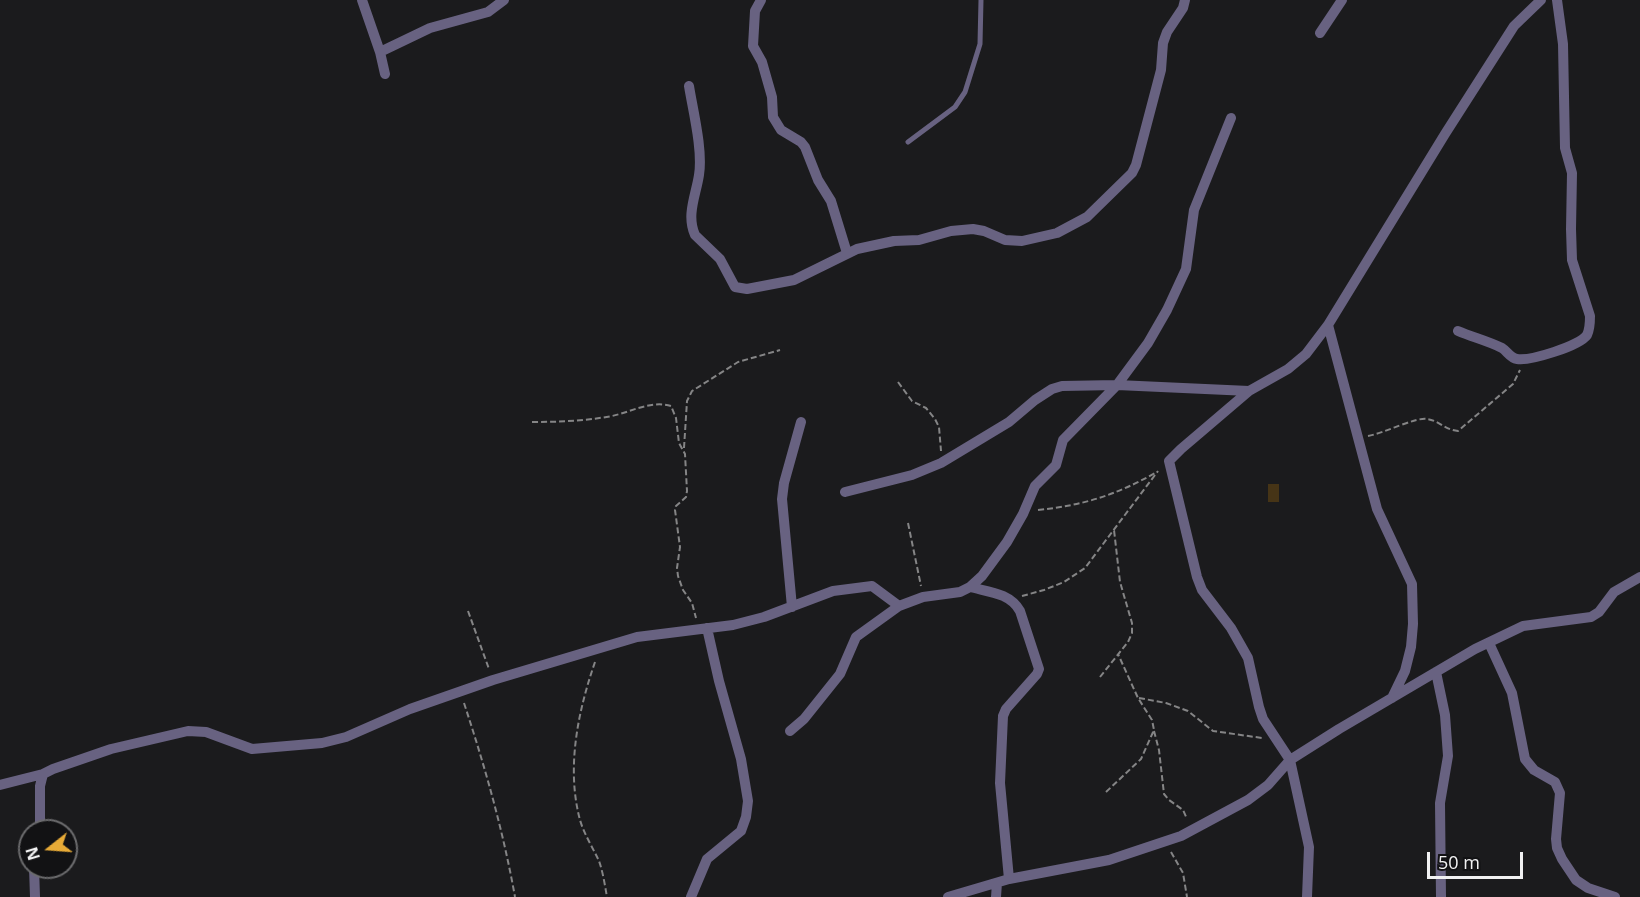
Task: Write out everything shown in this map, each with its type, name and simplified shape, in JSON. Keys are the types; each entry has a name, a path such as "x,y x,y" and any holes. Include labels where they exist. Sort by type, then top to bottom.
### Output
{"street":[{"path":"362,0 385,74"},
{"path":"761,0 755,11 753,46 766,74 772,97 773,117 781,130 805,147 818,180 831,201 847,253"},
{"path":"689,86 700,166 692,211 693,230 695,235 720,259 735,287 747,289 794,280 847,253 878,244 919,240 951,231 973,229 1005,240 1022,241 1057,233 1087,217 1131,173 1136,165 1161,70 1163,43 1167,32 1183,8 1185,0"},
{"path":"1320,33 1342,0"},
{"path":"1307,897 1309,847 1290,760 1268,728 1259,707 1248,658 1231,628 1202,590 1169,465 1172,457 1249,391 1288,369 1306,354 1328,325 1439,143 1514,26 1541,0"},
{"path":"1458,331 1503,349 1515,358 1524,358 1536,357 1579,342 1587,335 1590,326 1590,316 1572,260 1572,173 1565,148 1563,44 1557,0"},
{"path":"380,52 430,28 480,15 498,2"},
{"path":"790,731 804,719 840,674 856,637 899,606 923,597 960,592 970,587 982,576 1007,542 1035,486 1056,465 1063,440 1117,385 1148,343 1186,269 1194,210 1231,118"},
{"path":"1328,325 1377,509 1412,584 1411,647 1405,670 1392,698"},
{"path":"845,492 912,475 941,463 1009,422 1052,389 1062,386 1117,385 1249,391"},
{"path":"792,607 782,499 784,483 801,422"},
{"path":"948,897 1010,879 1109,860 1166,842 1257,794 1290,760 1436,672 1523,626 1591,617 1599,612 1614,592 1640,577"},
{"path":"0,785 43,774 111,749 188,731 206,732 252,748 322,743 346,737 410,710 493,680 600,648 638,637 733,625 792,607 833,591 868,585 899,606"},
{"path":"970,587 1011,599 1020,610 1039,670 1029,685 1006,709 1003,717 1000,783 1010,879"},
{"path":"691,897 706,859 741,831 747,817 748,801 741,759 703,629"},
{"path":"1489,643 1512,693 1524,759 1534,770 1555,782 1560,793 1556,839 1562,859 1576,880 1588,888 1615,897"},
{"path":"1436,672 1445,715 1448,756 1440,803 1441,897"},
{"path":"40,819 40,786 43,774"},
{"path":"34,879 34,897"},
{"path":"996,897 997,883"}],"lane":[{"path":"908,142 955,107 965,92 980,44 981,0"}],"path":[{"path":"703,629 692,603 683,590 677,568 680,547 675,510 687,495 683,451 687,401 692,391 738,362 780,350"},
{"path":"1357,433 1373,435 1426,418 1458,431 1513,384 1519,375 1524,358"},
{"path":"898,382 912,401 926,408 935,419 939,428 941,463"},
{"path":"532,422 571,422 612,416 650,406 668,405 671,406 676,418 679,443 683,451"},
{"path":"1023,514 1073,506 1098,499 1131,486 1169,465"},
{"path":"1011,599 1064,582 1085,568 1158,471"},
{"path":"908,523 923,597"},
{"path":"1100,678 1128,642 1132,633 1132,623 1120,582 1114,530"},
{"path":"468,611 493,680"},
{"path":"600,648 589,679 573,769 580,821 600,864 607,897"},
{"path":"1118,654 1138,698 1152,720 1160,750 1164,794 1183,810 1188,821 1196,828"},
{"path":"460,693 483,761 504,839 515,897"},
{"path":"1138,698 1166,703 1188,711 1213,731 1276,741"},
{"path":"1106,792 1141,759 1154,728"},
{"path":"1166,842 1173,859 1183,873 1187,897"}],"building":[{"path":"1268,484 1279,484 1279,502 1268,502"}]}
